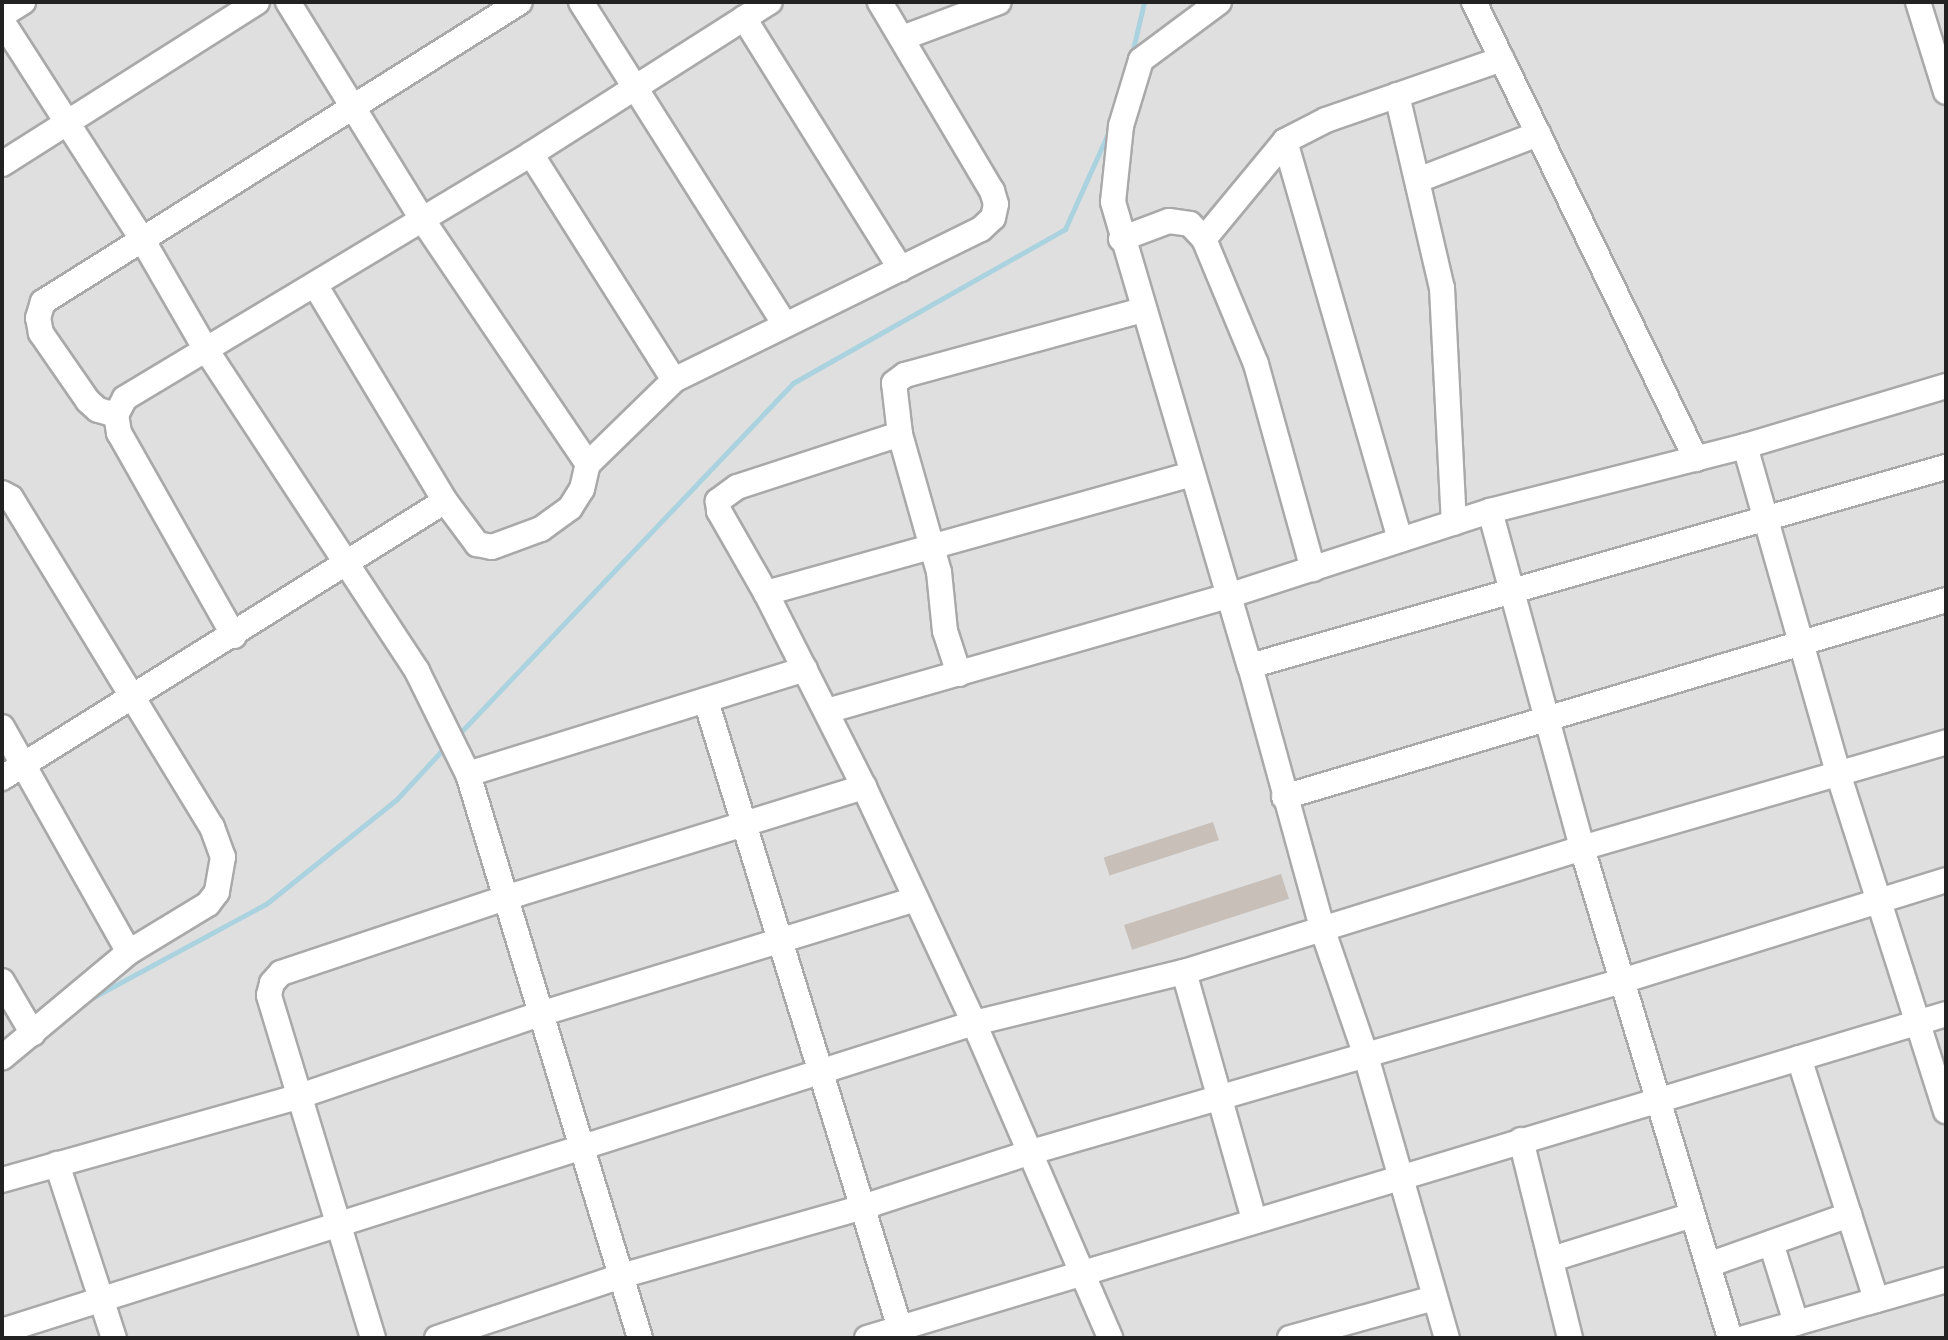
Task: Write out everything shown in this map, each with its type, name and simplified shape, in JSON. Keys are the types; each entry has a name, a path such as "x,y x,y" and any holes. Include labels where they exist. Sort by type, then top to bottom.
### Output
{"street":[{"path":"2,15 23,2"},
{"path":"2,163 68,124 257,2"},
{"path":"288,2 422,219 589,464"},
{"path":"116,415 98,410 88,401 41,333 38,318 44,302 352,104 520,2"},
{"path":"581,2 785,325"},
{"path":"234,636 119,433 116,415 125,398 530,154 770,2"},
{"path":"314,285 445,501 477,544 492,547 506,544 541,529 570,508 582,489 589,464 674,380 981,229 993,218 996,204 880,2"},
{"path":"902,38 999,2"},
{"path":"1219,2 1141,60 1115,162 1112,202 1250,666 1323,932 1366,1056 1447,1338"},
{"path":"1474,2 1696,459"},
{"path":"1918,2 1944,79"},
{"path":"744,18 901,269"},
{"path":"2,21 142,239 205,348 345,566 417,671 468,774 640,1338"},
{"path":"1204,239 1285,141 1326,120 1502,59"},
{"path":"1397,95 1442,288 1454,523"},
{"path":"1418,180 1538,134"},
{"path":"1285,141 1400,540"},
{"path":"530,154 674,380"},
{"path":"1121,239 1169,221 1190,223 1204,239 1256,364 1313,569"},
{"path":"959,674 945,631 942,588 900,434 893,396 894,383 905,375 1143,310"},
{"path":"827,711 1228,596 1490,511 1745,446 1946,386"},
{"path":"900,434 737,486 718,500 719,511 766,593 864,787 974,1023 1027,1153 1110,1338"},
{"path":"1745,446 1838,773 1921,1021 1946,1111"},
{"path":"1250,666 1767,521 1946,467"},
{"path":"766,593 1191,474"},
{"path":"2,494 11,498 212,827 223,857 217,892 208,904 129,952 2,1058"},
{"path":"2,778 133,700 445,501"},
{"path":"1490,511 1583,848 1730,1338"},
{"path":"1284,797 1946,600"},
{"path":"468,774 805,669"},
{"path":"706,701 901,1333"},
{"path":"2,727 129,952"},
{"path":"2,1331 580,1144 821,1073 974,1023 1184,972 1323,932 1583,848 1946,742"},
{"path":"373,1338 269,995 281,973 505,898 864,787"},
{"path":"437,1338 621,1276 863,1206 1027,1153 1221,1100 1622,981 1946,880"},
{"path":"2,1180 300,1096 540,1014 916,900"},
{"path":"1184,972 1254,1220"},
{"path":"2,981 33,1034"},
{"path":"867,1338 901,1333 1398,1175 1658,1102 1946,1014"},
{"path":"1799,1058 1876,1300"},
{"path":"1521,1140 1570,1338"},
{"path":"57,1164 114,1338"},
{"path":"1552,1259 1692,1215"},
{"path":"1707,1265 1849,1215"},
{"path":"1771,1243 1796,1323"},
{"path":"1744,1338 1946,1280"},
{"path":"1290,1338 1434,1297"}],"shaded area":[{"path":"2,2 1946,2 1946,1338 2,1338"}],"building":[{"path":"1213,822 1219,840 1109,876 1104,858"},
{"path":"1281,874 1289,899 1132,950 1124,925"}],"waterway":[{"path":"1131,58 1144,2"},
{"path":"457,736 793,383 1065,229 1109,131"},
{"path":"90,999 266,904 397,799 447,745"}]}
